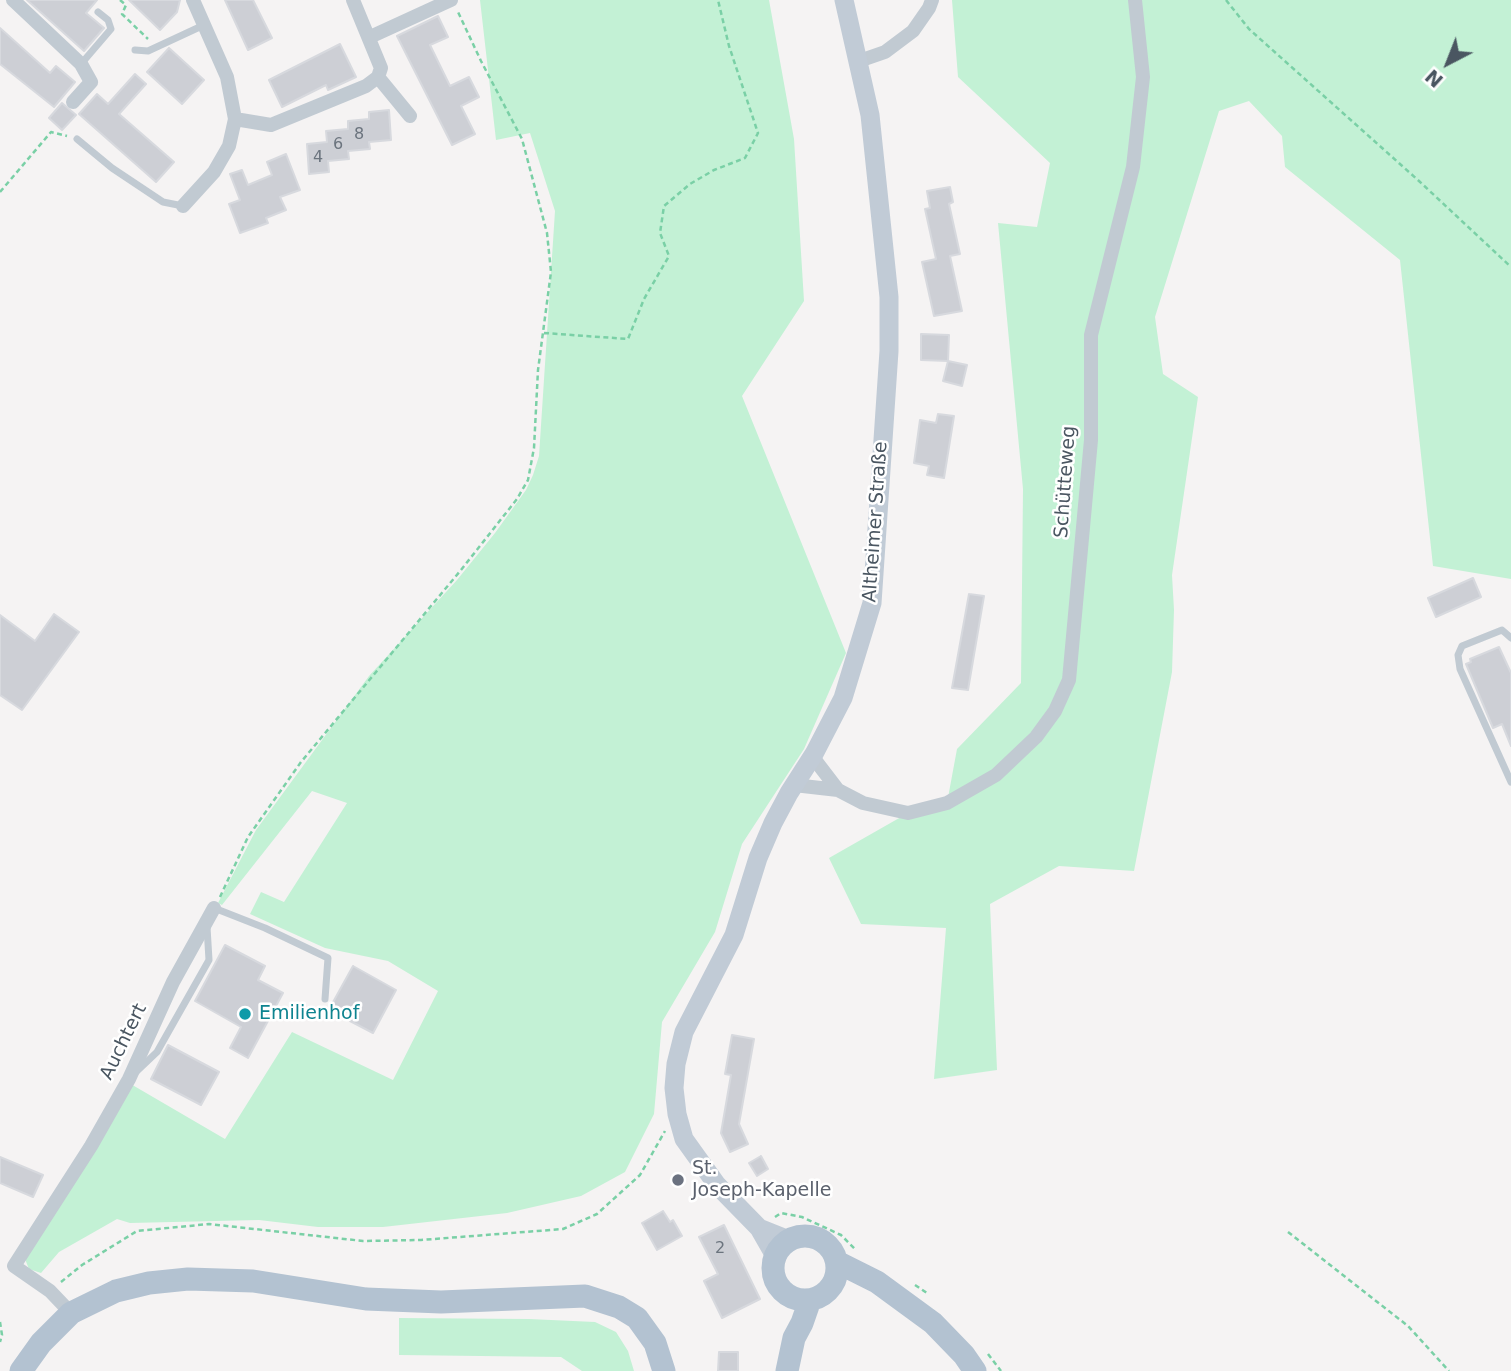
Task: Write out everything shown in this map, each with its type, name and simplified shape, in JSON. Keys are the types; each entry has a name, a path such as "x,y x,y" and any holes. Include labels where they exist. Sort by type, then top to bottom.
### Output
{"main road":[{"path":"799,1236 819,1239 827,1245 835,1273 820,1297 798,1300 787,1296 779,1288 773,1267 782,1248 799,1236"},
{"path":"835,1273 902,1301 933,1323 964,1355 975,1371"},
{"path":"21,1371 41,1343 71,1313 116,1291 149,1283 188,1279 253,1281 366,1299 441,1302 585,1296 619,1307 637,1318 655,1343 664,1371"},
{"path":"787,1296 789,1322 794,1338"},
{"path":"787,1371 794,1338 810,1300"}],"street":[{"path":"13,0 80,64 91,82 73,102"},
{"path":"183,206 214,172 229,146 235,119 227,77 193,0"},
{"path":"235,119 271,125 366,86 378,77 381,68 353,0"},
{"name":"Altheimer Straße","path":"782,1248 732,1202 684,1139 674,1088 676,1064 684,1032 734,935 758,858 794,785 813,756 843,698 872,603 889,298 870,115 844,0"},
{"path":"859,61 885,52 913,31 932,0"},
{"name":"Schütteweg","path":"794,785 838,790 863,803 908,813 947,803 996,775 1036,737 1055,711 1069,680 1091,440 1091,335 1133,167 1143,77 1135,0"},
{"path":"370,37 454,5"},
{"path":"378,77 410,116"},
{"name":"Schütteweg","path":"813,756 838,790"},
{"name":"Auchtert","path":"71,1313 50,1291 14,1266 91,1146 129,1079 173,982 214,908"}],"lane":[{"path":"80,64 110,29 108,20 98,12"},
{"path":"135,51 148,51 204,25"},
{"path":"77,139 112,168 163,202 183,206"},
{"path":"1511,638 1502,630 1462,646 1458,655 1460,669 1511,782"},
{"path":"214,908 265,928 328,958 325,999"},
{"path":"129,1079 157,1052 209,960 206,924"}],"path":[{"path":"120,0 126,5 122,14 156,46"},
{"path":"544,332 628,339 644,299 669,256 660,233 664,205 690,184 714,170 745,158 758,133 729,46 718,0"},
{"path":"1226,0 1249,29 1511,267"},
{"path":"214,908 248,837 301,762 461,570 517,499 528,480 534,448 538,370 551,272 547,233 522,139 454,5"},
{"path":"0,191 51,132 77,139"},
{"path":"50,1291 82,1265 137,1231 209,1224 363,1241 421,1240 564,1229 597,1214 640,1175 677,1114"},
{"path":"1288,1232 1408,1326 1449,1371"},
{"path":"0,1322 0,1342"}],"green space":[{"path":"480,0 769,0 794,139 804,301 742,396 846,653 804,749 742,844 715,932 662,1022 654,1114 625,1172 581,1196 507,1213 383,1227 318,1227 259,1220 130,1223 117,1219 59,1252 41,1273 29,1269 25,1259 129,1083 225,1139 292,1032 393,1080 438,991 388,961 325,948 250,914 261,892 284,902 347,803 312,791 222,905 218,903 256,830 369,676 457,580 495,533 526,490 539,456 555,211 530,133 496,140"},
{"path":"952,0 1511,0 1511,579 1433,566 1400,260 1285,167 1282,136 1249,101 1219,111 1155,317 1163,374 1198,397 1172,575 1172,672 1134,871 1059,866 990,904 997,1070 934,1079 946,928 861,924 829,858 908,813 947,803 957,749 1021,683 1023,489 998,223 1037,227 1050,163 958,77"},
{"path":"399,1318 595,1322 616,1332 628,1351 634,1371 582,1371 561,1357 399,1355"}],"building":[{"path":"27,0 97,0 86,13 104,28 84,51"},
{"path":"129,0 180,0 177,12 160,30"},
{"path":"225,0 253,0 272,38 248,50"},
{"path":"438,16 448,37 430,45 450,86 469,77 479,97 461,106 475,134 452,145 397,36"},
{"path":"0,28 50,73 56,66 75,82 54,107 0,64"},
{"path":"340,44 356,77 328,90 326,85 282,107 269,80"},
{"path":"169,48 204,80 182,104 147,72"},
{"path":"135,74 146,84 119,114 174,162 156,182 79,114 97,94 108,104"},
{"path":"62,103 76,115 62,130 49,118"},
{"path":"389,110 391,140 369,142 370,149 348,151 349,159 328,161 329,172 309,174 307,144 327,142 326,131 348,129 348,121 369,119 369,112"},
{"path":"286,154 300,190 280,197 286,210 266,218 268,223 240,233 229,204 240,200 230,174 242,170 248,185 272,175 267,162"},
{"path":"950,187 953,202 949,204 960,254 950,256 962,311 934,316 922,262 936,259 925,209 930,208 927,191"},
{"path":"921,334 949,335 948,361 921,360"},
{"path":"948,361 967,365 962,386 943,381"},
{"path":"938,414 954,416 944,478 927,475 929,466 914,463 920,420 936,423"},
{"path":"1473,578 1481,597 1436,617 1428,598"},
{"path":"969,594 984,596 968,690 952,688"},
{"path":"54,614 79,632 22,710 0,695 0,615 35,641"},
{"path":"1499,647 1511,673 1511,746 1502,724 1493,728 1466,664 1471,662 1470,659"},
{"name":"Emilienhof","path":"225,945 265,966 258,980 283,993 248,1058 230,1048 241,1027 195,1001"},
{"path":"353,966 396,990 373,1033 350,1021 353,1015 332,1004"},
{"path":"732,1035 754,1039 739,1124 748,1144 730,1152 721,1133 731,1075 725,1074"},
{"path":"168,1045 219,1072 201,1105 151,1079"},
{"path":"761,1156 768,1169 757,1176 749,1163"},
{"path":"0,1157 43,1175 33,1197 0,1183"},
{"path":"663,1211 670,1222 673,1220 682,1236 657,1250 642,1223"},
{"path":"724,1225 760,1299 722,1318 704,1281 718,1274 699,1237"},
{"path":"719,1352 738,1352 738,1371 718,1371"}],"place":[{"name":"Emilienhof","path":"245,1014"},
{"name":"St. Joseph-Kapelle","path":"678,1180"}]}
